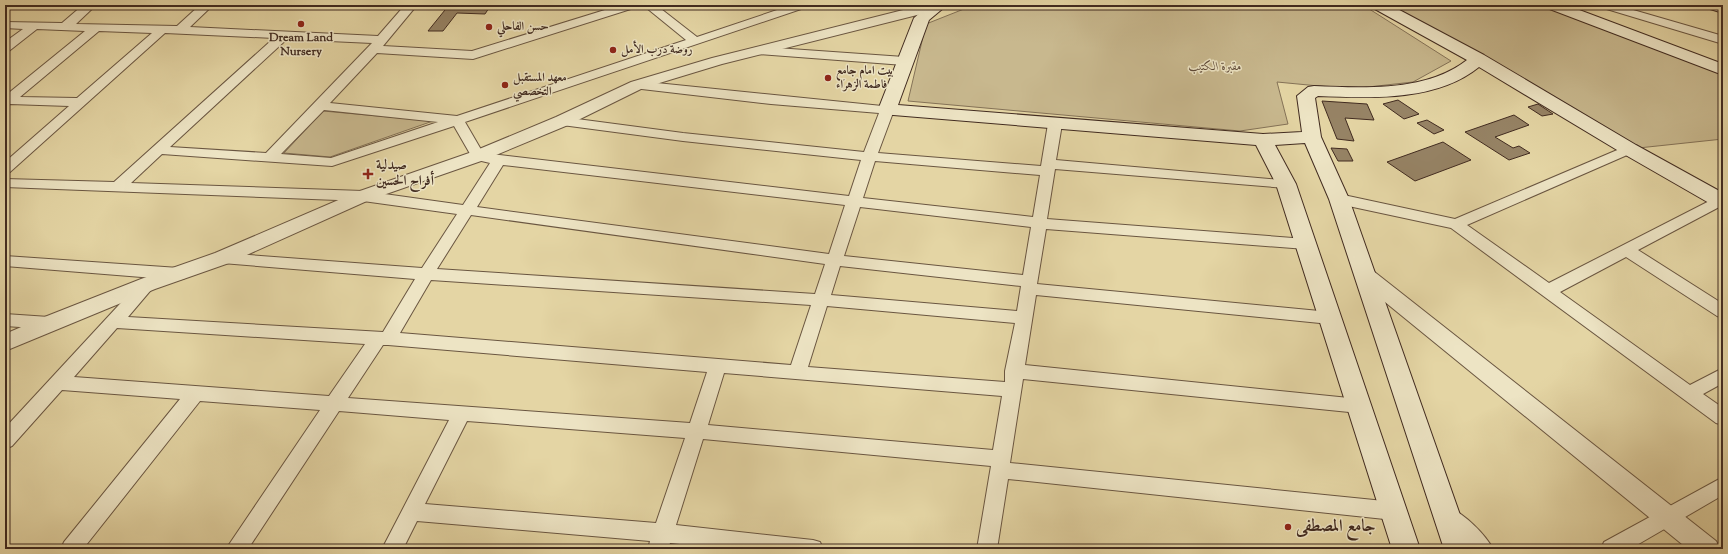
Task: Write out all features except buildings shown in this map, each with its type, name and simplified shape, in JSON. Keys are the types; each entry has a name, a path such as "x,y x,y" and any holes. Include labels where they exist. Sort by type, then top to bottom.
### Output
{"main road":[{"path":"940,5 922,18 904,61 887,110 1263,140 1312,137"},
{"path":"1378,5 1478,59 1629,149 1722,201"},
{"path":"1552,5 1723,70"},
{"path":"1712,5 1723,8"},
{"path":"1458,549 1339,199 1312,137 1306,96 1314,91 1368,93 1433,85 1462,72 1478,59"},
{"path":"1263,140 1286,184 1406,549"}],"street":[{"path":"65,27 90,5"},
{"path":"180,30 207,5"},
{"path":"269,158 321,106 378,45 411,5"},
{"path":"5,25 163,29 284,35 473,55 633,5"},
{"path":"649,5 695,41"},
{"path":"159,150 332,162 803,5"},
{"path":"5,343 49,323 148,284 222,258 363,196 478,156 562,121 637,86 717,61 762,51 940,5"},
{"path":"1604,5 1723,40"},
{"path":"5,48 34,26"},
{"path":"6,101 96,28"},
{"path":"5,169 163,29"},
{"path":"118,187 284,35"},
{"path":"762,51 904,61"},
{"path":"637,86 887,110 869,157 855,203 797,372"},
{"path":"6,101 80,102"},
{"path":"321,106 457,120"},
{"path":"457,120 478,156 499,160 855,203 1038,223 1306,244"},
{"path":"562,121 644,133 869,157 1048,167 1286,184"},
{"path":"987,549 1014,371 1055,124"},
{"path":"1456,224 1629,149"},
{"path":"236,549 334,403 383,339 499,160"},
{"path":"5,183 363,196 466,211 1028,285 1330,318"},
{"path":"1339,199 1456,224 1723,418"},
{"path":"1548,291 1722,201"},
{"path":"1627,250 1723,312"},
{"path":"222,258 426,274 822,300 1023,318"},
{"path":"5,261 179,274"},
{"path":"1365,275 1707,549"},
{"path":"5,441 148,284"},
{"path":"5,320 49,323"},
{"path":"112,322 383,339 1011,390"},
{"path":"661,541 718,366"},
{"path":"1014,371 1359,406"},
{"path":"1690,393 1723,375"},
{"path":"57,383 696,431 1394,511"},
{"path":"71,549 196,393"},
{"path":"392,549 461,414"},
{"path":"1611,549 1723,485"},
{"path":"411,512 661,541 813,549"},
{"path":"1448,519 1480,549"}],"green space":[{"name":"مقبرة الكتيب","path":"974,5 1363,5 1451,61 1413,82 1350,89 1277,82 1288,124 1240,131 908,101 926,24"},
{"path":"1378,5 1552,5 1723,70 1723,139 1629,149"},
{"path":"323,111 433,121 330,157 284,153"}],"place":[{"name":"Dream Land Nursery","path":"301,24"},
{"name":"حسن الفاحلي","path":"489,27"},
{"name":"روضة درب الأمل","path":"613,50"},
{"name":"بيت امام جامع فاطمة الزهراء","path":"828,78"},
{"name":"معهد المستقبل التخصصي","path":"505,85"},
{"name":"صيدلية أفراح الحسين","path":"368,174"},
{"name":"جامع المصطفى","path":"1288,527"}]}
